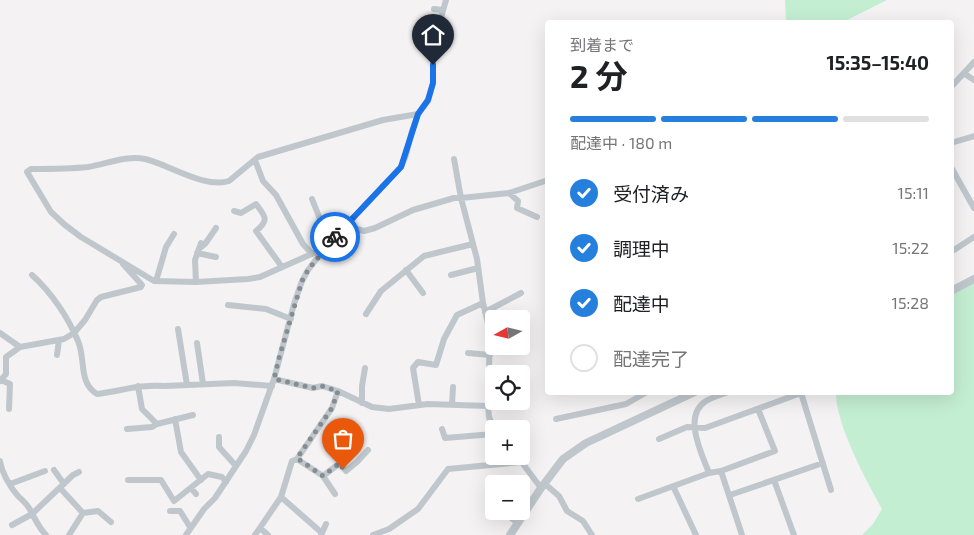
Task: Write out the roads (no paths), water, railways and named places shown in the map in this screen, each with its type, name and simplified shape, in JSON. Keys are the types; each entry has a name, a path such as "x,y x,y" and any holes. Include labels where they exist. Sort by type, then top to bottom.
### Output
{"street":[{"path":"186,535 190,527 226,482 254,435 273,382 294,304 308,270 325,248 401,167 418,114 428,100 433,83 433,46 446,0"},
{"path":"434,9 443,10"},
{"path":"954,84 974,62"},
{"path":"965,74 974,80"},
{"path":"325,248 260,276 248,279 196,282 156,281 81,237 51,212 27,172 31,169 86,167 137,158 199,178 223,183 229,181 258,157 383,120 418,114"},
{"path":"954,142 974,136"},
{"path":"454,159 461,198 478,268 485,312"},
{"path":"255,160 263,181 276,195 303,244 312,254"},
{"path":"954,172 974,208"},
{"path":"346,226 364,231 375,228 413,210 454,198 509,193 545,181"},
{"path":"509,193 518,201 517,208 537,217"},
{"path":"312,199 320,219 327,225 335,237"},
{"path":"234,211 241,213 256,204 265,216 265,221 256,231 282,267"},
{"path":"196,282 195,260 199,249 205,244 216,228"},
{"path":"156,281 166,247 174,234"},
{"path":"954,250 974,237"},
{"path":"366,314 381,291 424,256 473,244"},
{"path":"199,249 216,257"},
{"path":"9,409 10,384 1,381 6,374 6,357 20,347 64,339 74,333 85,320 96,300 101,297 141,288 142,285 125,268 121,261"},
{"path":"451,275 478,268"},
{"path":"406,270 423,293"},
{"path":"32,275 48,291 74,333 80,344 86,381 90,390 97,394 138,386 273,382 313,388 322,386 338,391 372,407 389,409 428,404 485,406"},
{"path":"954,289 974,278"},
{"path":"489,310 521,293"},
{"path":"419,405 413,368 418,362 436,365 444,339 457,315 483,303"},
{"path":"228,305 266,309 291,319"},
{"path":"178,329 186,385"},
{"path":"0,333 20,347"},
{"path":"57,355 59,340"},
{"path":"197,343 203,384"},
{"path":"468,353 485,354"},
{"path":"362,403 365,368"},
{"path":"138,386 142,409 157,424"},
{"path":"452,405 453,387"},
{"path":"255,535 281,497 292,460 297,458 332,408 338,391"},
{"path":"556,419 626,404 641,395"},
{"path":"510,535 543,486 564,460 586,443 689,395"},
{"path":"709,473 694,427 698,411 705,402 721,395"},
{"path":"659,440 687,427 704,428 795,395"},
{"path":"802,395 831,490"},
{"path":"638,499 709,473 721,471 775,452 758,408"},
{"path":"127,429 152,427 193,415"},
{"path":"175,420 181,452 201,480"},
{"path":"442,429 445,438 485,435"},
{"path":"218,437 219,447 236,466"},
{"path":"323,476 340,463 346,470 368,450"},
{"path":"297,458 323,476 335,494"},
{"path":"0,461 10,484 17,495 28,506 36,523 46,535"},
{"path":"730,495 823,463"},
{"path":"373,535 389,529 418,509 448,469 490,465"},
{"path":"525,465 543,486 559,496 567,511 583,521 592,535"},
{"path":"54,470 62,486 83,513"},
{"path":"10,484 45,471"},
{"path":"721,471 742,535"},
{"path":"12,525 32,514 73,475 79,472"},
{"path":"128,480 161,480 174,501 208,474 222,477 226,482"},
{"path":"774,480 794,535"},
{"path":"674,486 696,535"},
{"path":"191,488 196,494"},
{"path":"281,497 322,534 326,524"},
{"path":"69,535 83,513 98,511 111,522"},
{"path":"170,511 180,511 190,527"},
{"path":"514,520 518,523"},
{"path":"260,528 268,535"}]}
